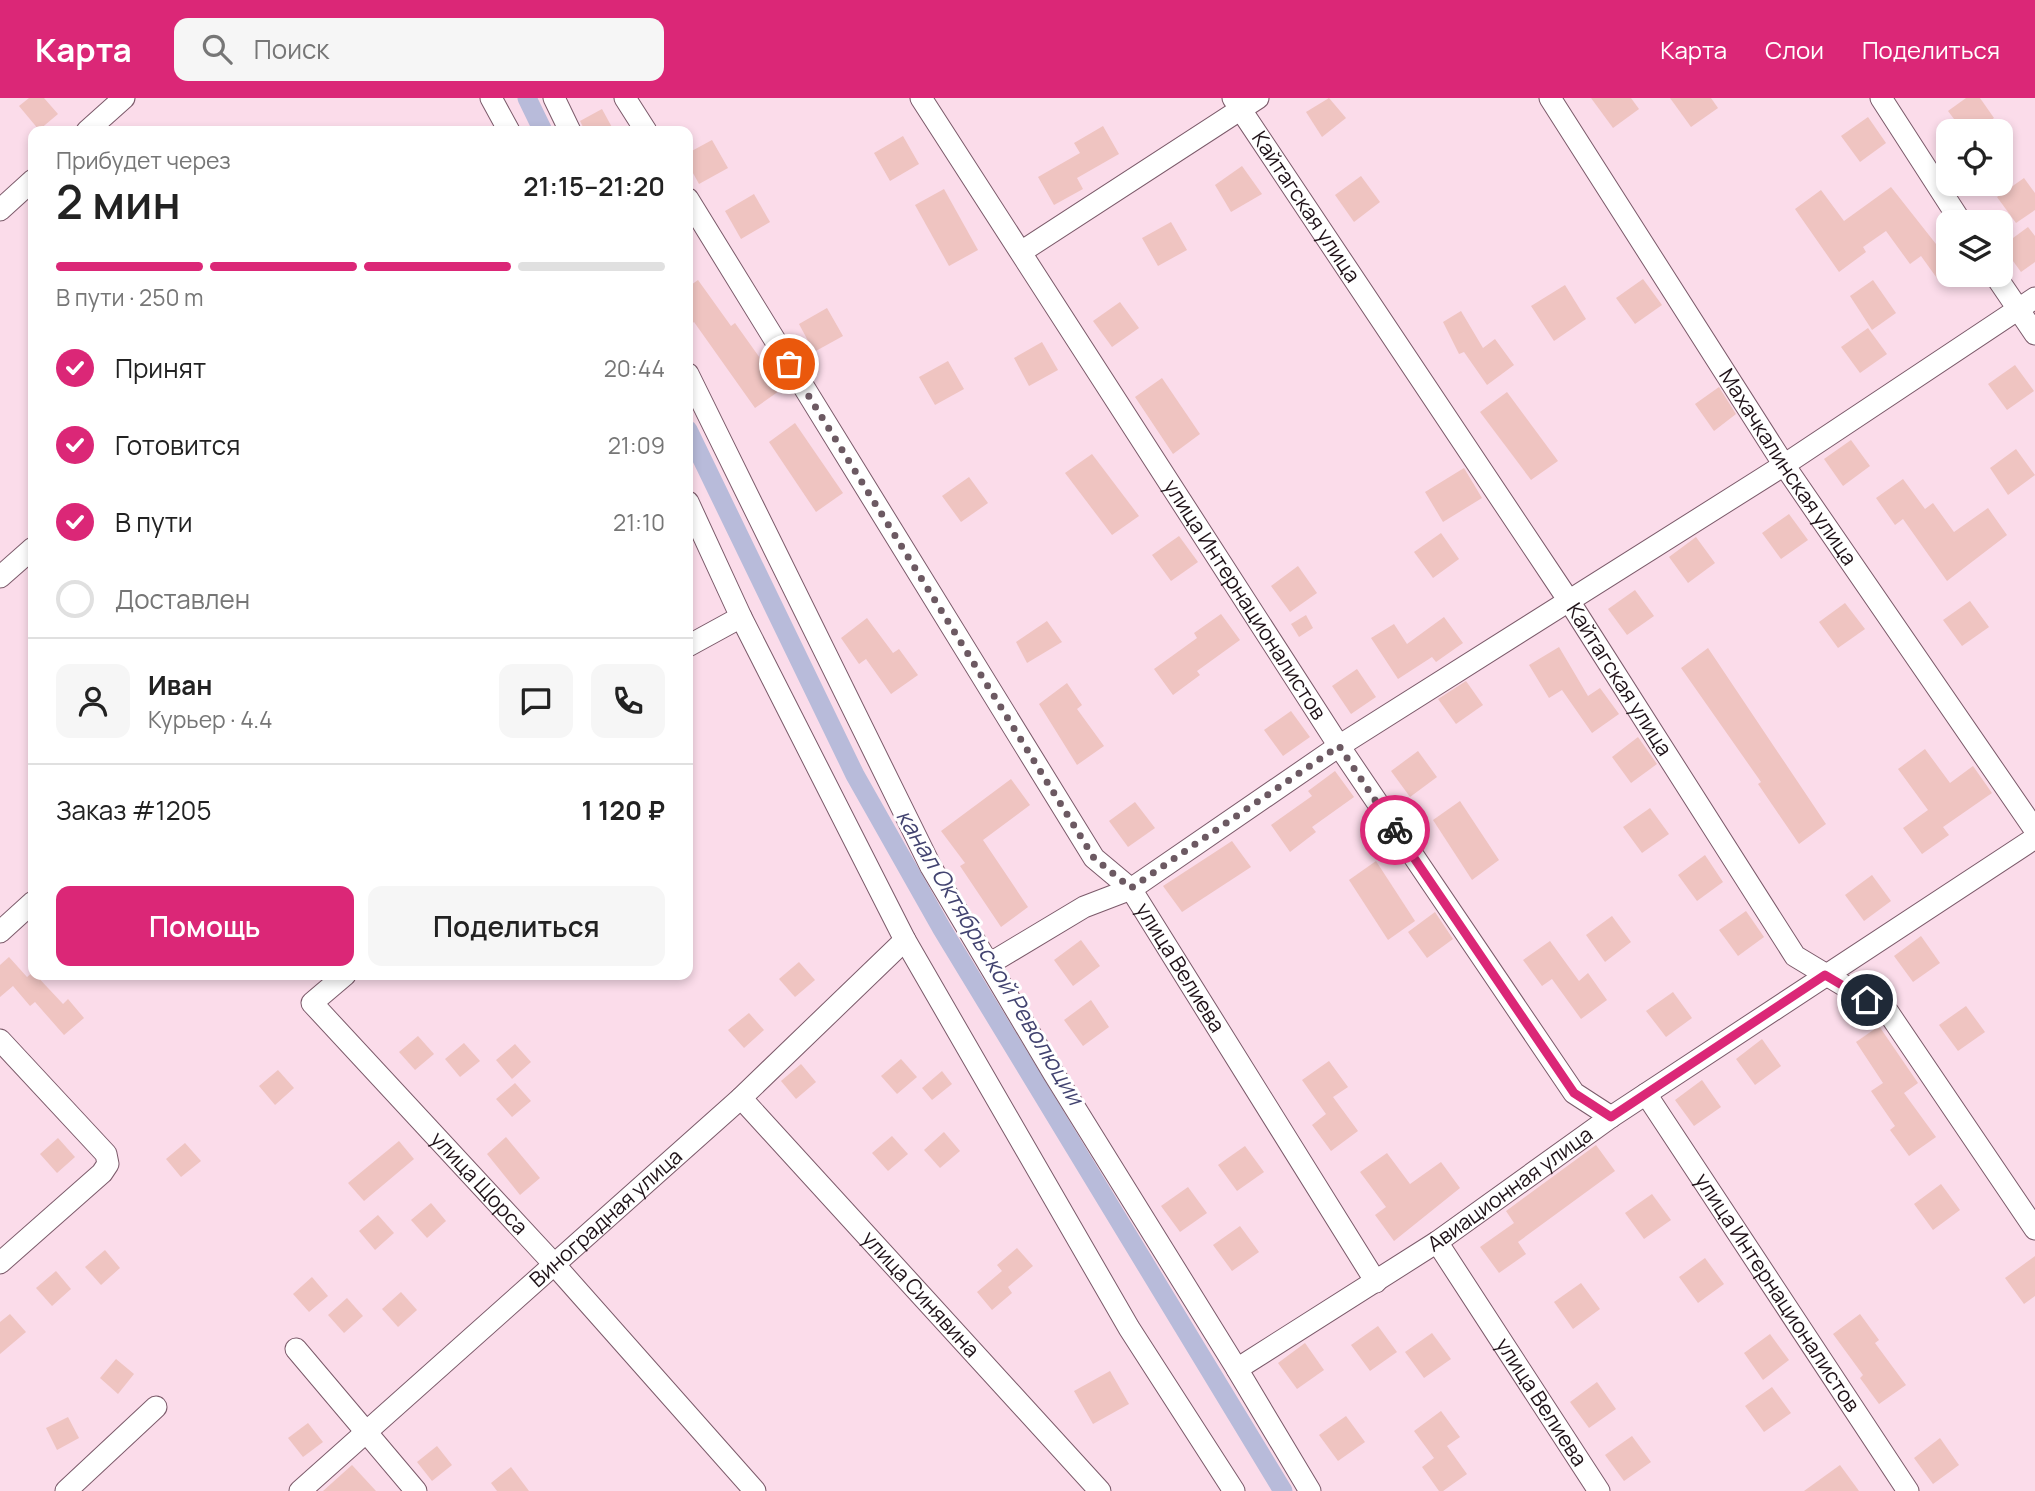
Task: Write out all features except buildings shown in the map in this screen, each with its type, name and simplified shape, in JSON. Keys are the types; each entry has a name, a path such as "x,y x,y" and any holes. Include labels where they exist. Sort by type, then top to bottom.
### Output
{"street":[{"path":"93,126 124,98"},
{"path":"491,98 506,126"},
{"path":"554,98 568,126"},
{"path":"625,98 643,126"},
{"name":"улица Интернационалистов","path":"921,98 1339,746 1574,1093 1611,1117"},
{"name":"Махачкалинская улица","path":"1550,98 1784,465 2035,830"},
{"path":"1881,98 1953,210"},
{"path":"1021,252 1244,102"},
{"name":"Кайтагская улица","path":"1244,102 1569,601 1795,956 1888,1012 2035,1228"},
{"path":"0,211 28,185"},
{"name":"улица Велиева","path":"693,207 1094,858 1131,888 1376,1282"},
{"path":"2008,287 2027,304 2035,334"},
{"path":"989,964 1084,907 1131,888 1339,746 1784,465 2027,304"},
{"path":"693,384 931,867 1310,1491"},
{"path":"693,513 741,617 905,940 1129,1328 1234,1491"},
{"path":"0,577 28,552"},
{"path":"693,643 741,617"},
{"name":"Авиационная улица","path":"1237,1369 1437,1242 1611,1117 2035,838"},
{"path":"0,932 28,907"},
{"name":"Виноградная улица","path":"300,1491 741,1098 905,940"},
{"name":"улица Щорса","path":"339,980 312,1003 553,1263 755,1491"},
{"path":"0,1040 106,1154 108,1164 102,1173 0,1263"},
{"name":"улица Интернационалистов","path":"1647,1094 1908,1491"},
{"name":"улица Синявина","path":"741,1098 1100,1491"},
{"name":"улица Велиева","path":"1437,1242 1599,1491"},
{"path":"296,1349 416,1491"},
{"path":"66,1491 156,1407"}],"waterway":[{"name":"канал Октябрьской Революции","path":"527,98 541,126"},
{"name":"канал Октябрьской Революции","path":"693,440 855,775 942,929 1283,1491"}],"way so far":[{"path":"789,364 1094,858 1131,888 1339,746 1395,830"}],"route":[{"path":"1395,830 1574,1093 1611,1117 1825,975 1867,1000"}]}
